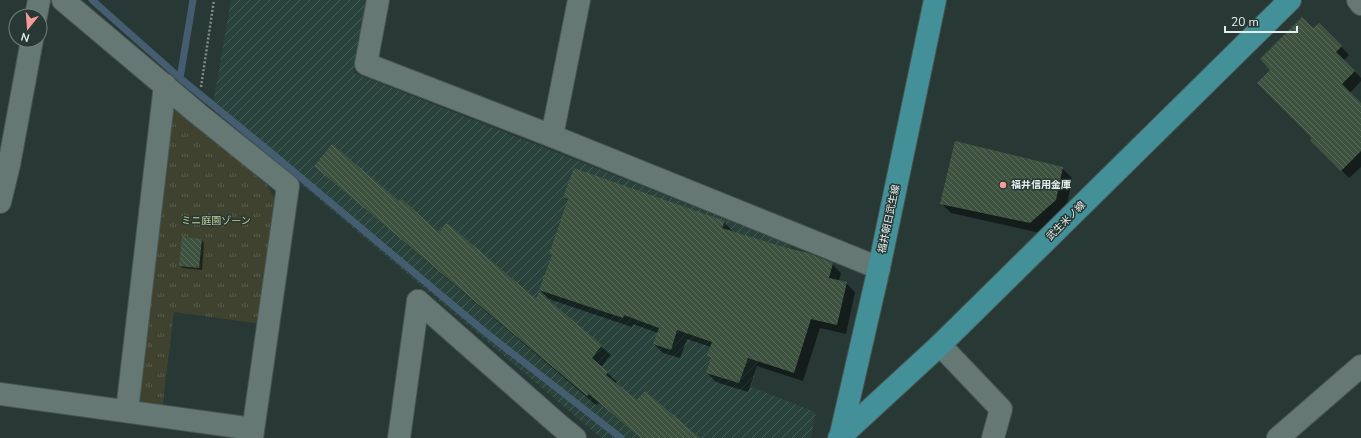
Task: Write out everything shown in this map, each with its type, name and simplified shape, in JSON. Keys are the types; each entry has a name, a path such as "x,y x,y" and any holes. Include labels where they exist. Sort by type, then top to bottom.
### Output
{"main road":[{"name":"福井朝日武生線","path":"840,438 879,268 935,0"},
{"name":"武生米ノ線","path":"840,438 940,345 1290,0"}],"street":[{"path":"0,394 127,412 252,433 288,186 197,113 63,0"},
{"path":"378,0 366,64 552,136 879,268"},
{"path":"552,136 579,0"},
{"path":"1358,0 1361,4"},
{"path":"0,202 9,165 31,48"},
{"path":"127,412 165,85"},
{"path":"399,438 418,301 559,426 575,438"},
{"path":"940,345 1001,409 993,438"},
{"path":"1278,438 1361,366"}],"path":[{"path":"202,84 214,0"}],"shaded area":[{"path":"231,0 368,0 354,73 792,245 751,387 816,412 811,438 601,438 212,109"}],"green space":[{"name":"ミニ庭園ゾーン","path":"177,109 267,185 278,205 261,324 174,312 162,410 135,406 167,114"}],"building":[{"path":"1302,17 1313,28 1319,23 1342,46 1336,52 1355,71 1342,84 1361,103 1361,151 1341,171 1310,140 1312,138 1257,83 1270,70 1260,59"},
{"path":"955,141 1063,167 1056,200 1030,223 940,204"},
{"path":"332,144 399,201 401,198 439,233 447,223 536,299 539,292 602,345 592,358 608,372 606,375 637,400 645,391 700,438 640,438 589,394 587,396 314,166"},
{"path":"574,168 725,221 722,228 808,253 833,263 829,278 847,282 837,325 811,319 794,373 748,358 739,383 706,373 711,358 707,356 712,342 677,330 671,350 653,344 659,328 624,315 623,318 539,290 552,255 549,254 568,199 563,197"},
{"path":"182,237 202,239 199,268 179,266"}],"waterway":[{"path":"92,0 180,78 485,332 621,438"},
{"path":"180,78 193,0"}],"place":[{"name":"福井信用金庫","path":"1003,185"}]}
